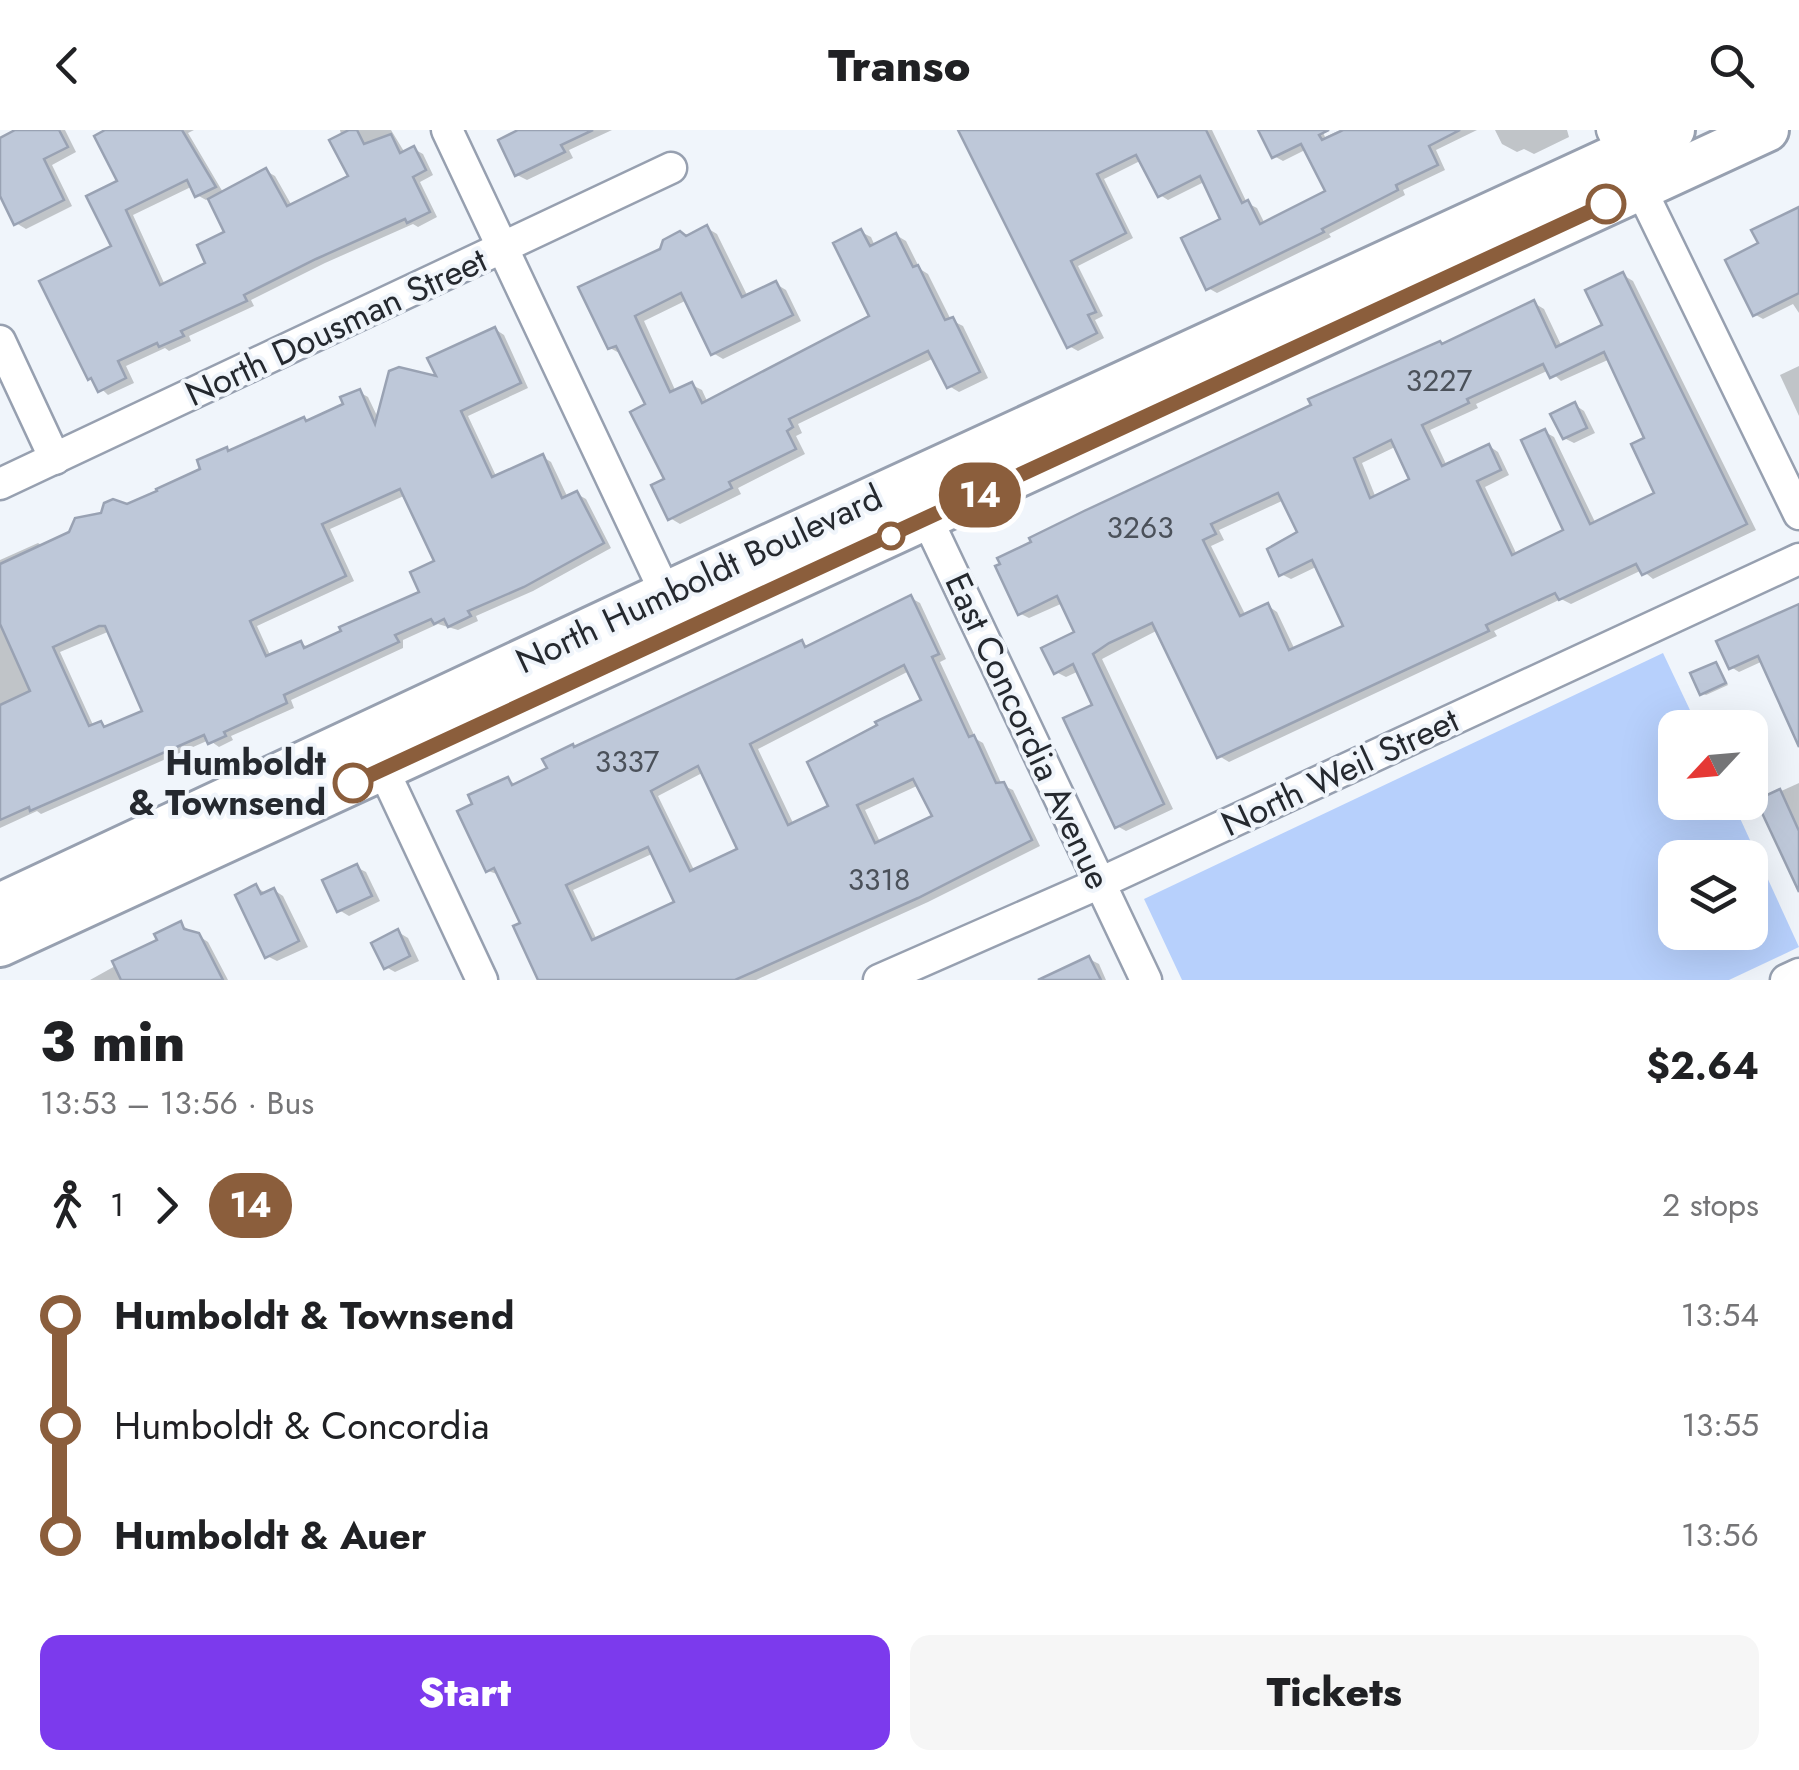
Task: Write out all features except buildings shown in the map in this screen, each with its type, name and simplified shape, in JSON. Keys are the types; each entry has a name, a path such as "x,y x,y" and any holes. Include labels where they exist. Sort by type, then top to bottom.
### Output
{"main road":[{"name":"North Humboldt Boulevard","path":"0,945 375,752 918,500 1625,157 1672,130"},
{"name":"North Humboldt Boulevard","path":"1625,157 1767,130"},
{"name":"North Humboldt Boulevard","path":"0,905 375,752"}],"street":[{"path":"447,130 674,612"},
{"path":"1625,157 1799,514"},
{"name":"North Dousman Street","path":"0,484 671,168"},
{"path":"0,342 55,460"},
{"name":"East Concordia Avenue","path":"918,500 1146,980"},
{"name":"North Weil Street","path":"879,980 1100,883 1799,559"},
{"path":"375,752 482,980"},
{"path":"1786,980 1799,974"}],"shaded area":[{"path":"1663,653 1690,710 1658,710 1658,820 1741,820 1750,840 1658,840 1658,950 1768,950 1768,879 1799,947 1729,980 1182,980 1144,899"}],"bus line":[{"name":"14","path":"353,783 1606,204"}],"place":[{"name":"Humboldt & Townsend","path":"353,783"}]}
